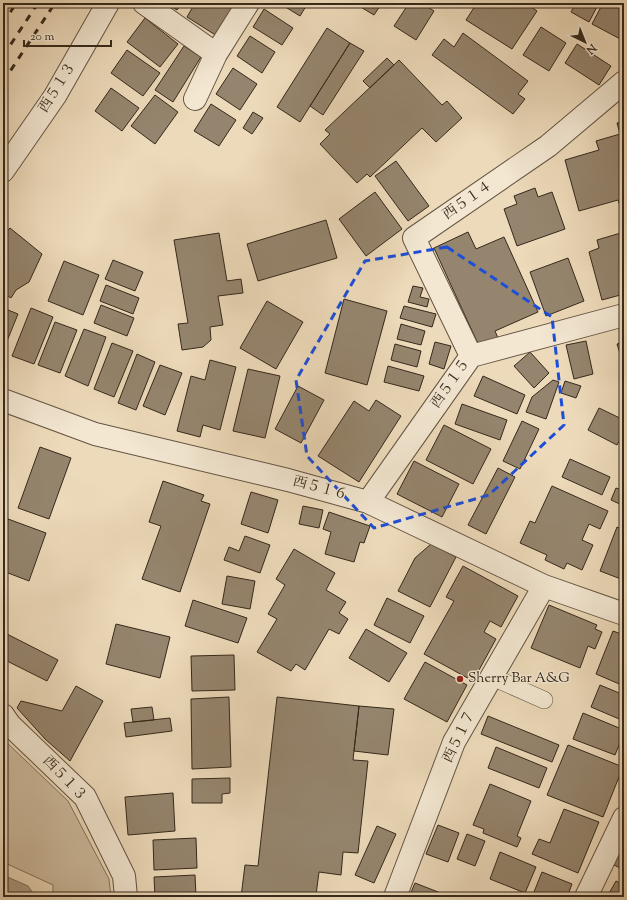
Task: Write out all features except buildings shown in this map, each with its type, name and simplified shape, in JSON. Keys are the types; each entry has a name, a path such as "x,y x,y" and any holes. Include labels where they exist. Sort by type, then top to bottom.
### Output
{"street":[{"name":"西５１３","path":"3,171 55,96 108,3"},
{"path":"144,3 216,54"},
{"path":"195,99 216,54 248,3"},
{"name":"西５１４","path":"471,356 414,238 548,146 624,82"},
{"name":"西５１５","path":"368,502 471,356 624,316"},
{"name":"西５１６","path":"3,400 95,434 288,480 368,502 544,586 624,614"},
{"name":"西５１７","path":"395,897 454,742 544,586"},
{"name":"西５１３","path":"5,722 85,797 124,876 126,897"},
{"path":"586,897 624,818"}],"lane":[{"path":"492,677 544,700"}],"highlighted area":[{"path":"447,247 552,317 564,425 489,495 374,528 307,456 296,380 365,261"}],"shaded area":[{"path":"3,739 68,801 109,879 111,897 53,897 53,885 3,862"},
{"path":"3,875 28,886 36,897 3,897"}],"railway":[{"path":"3,24 16,3"},
{"path":"3,56 38,3"},
{"path":"3,82 55,3"}],"place":[{"name":"Sherry Bar A&G","path":"460,679"}]}
